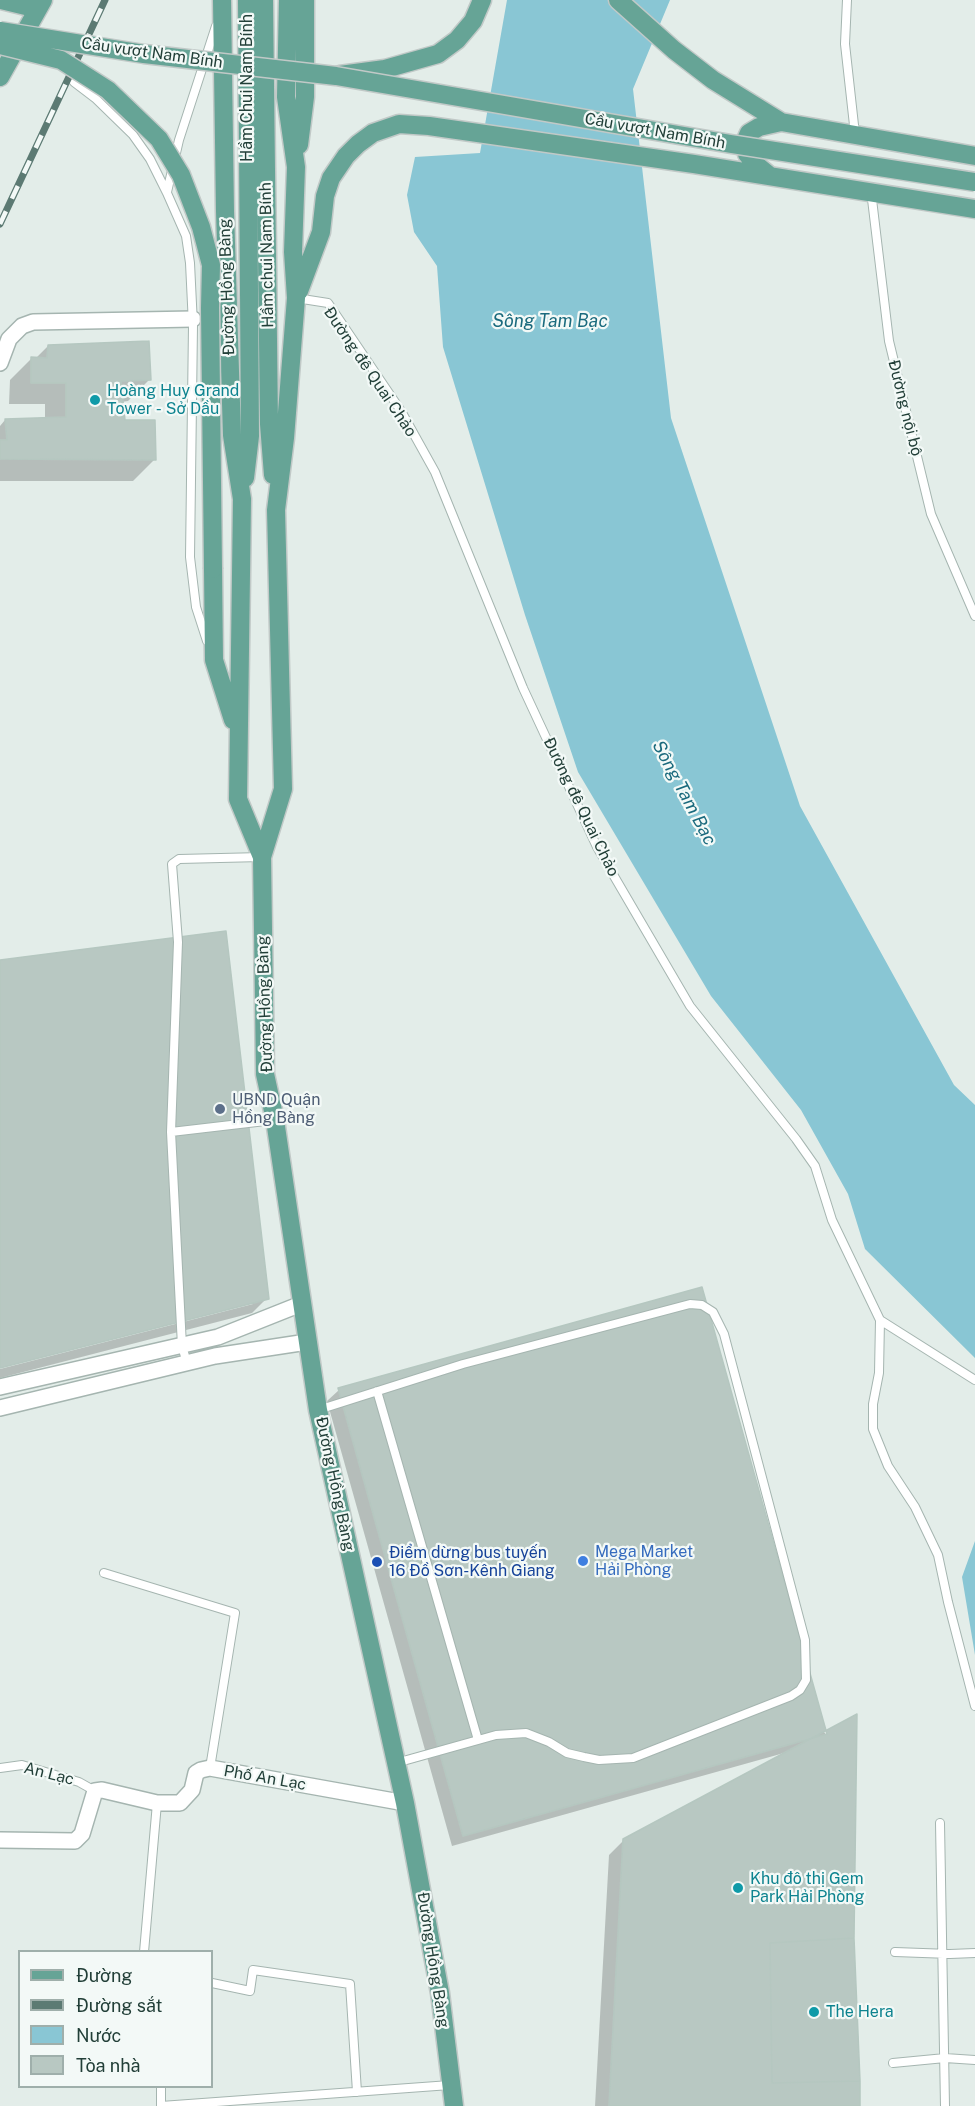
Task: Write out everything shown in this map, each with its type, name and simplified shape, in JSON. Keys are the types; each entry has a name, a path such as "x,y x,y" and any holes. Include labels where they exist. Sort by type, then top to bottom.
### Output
{"main road":[{"path":"0,7 3,0 41,4 2,61"},
{"name":"Hầm Chui Nam Bính","path":"242,499 250,436 247,0"},
{"name":"Hầm chui Nam Bính","path":"264,0 268,424 276,510"},
{"name":"Đường Hồng Bàng","path":"288,0 286,97 296,167 293,252 296,298 285,438 276,510 283,789 261,857 265,1074 275,1120 318,1410 405,1803 440,1993 453,2106"},
{"path":"296,167 306,97 305,0"},
{"name":"Cầu vượt Nam Bính","path":"336,76 385,69 438,54 457,40 473,21 482,0"},
{"path":"618,0 674,50 736,96 781,122 975,156"},
{"name":"Đường Hồng Bàng","path":"221,5 231,415 242,499 238,799 261,857"},
{"name":"Cầu vượt Nam Bính","path":"0,31 144,54 336,76 731,144 975,182"},
{"path":"2,61 61,60 108,90 159,138 181,175 201,227 211,265 214,660 238,734"},
{"path":"771,177 747,154 745,141 749,133 759,127 781,122"},
{"path":"296,298 321,232 325,196 331,178 346,156 358,144 374,133 399,124 429,126 694,164 975,209"}],"street":[{"path":"0,363 9,339 22,326 33,322 193,319"},
{"path":"0,1387 218,1337 301,1304"},
{"path":"0,1408 215,1356 308,1342"},
{"name":"Phố An Lạc","path":"95,1791 102,1790 157,1803 180,1803 192,1790 196,1773 210,1768 405,1803"},
{"path":"0,1840 75,1841 82,1834 95,1791"}],"lane":[{"path":"847,0 845,44 855,134"},
{"path":"167,193 179,140 221,5"},
{"path":"74,82 95,98 133,135 150,159 186,236 193,319 190,557 196,607 214,660"},
{"name":"Đường nội bộ","path":"871,191 889,341 931,514 975,616"},
{"name":"Đường đê Quai Chảo","path":"296,298 328,303 401,411 435,472 523,688 597,847 690,1006 815,1166 832,1220 880,1320 879,1373 873,1404 873,1429 888,1466 915,1507 939,1555 948,1602 975,1706"},
{"path":"187,1363 182,1346 171,1132 178,942 172,864 179,859 261,857"},
{"path":"171,1132 275,1120"},
{"path":"318,1410 463,1364 690,1304 702,1305 713,1312 724,1334 805,1640 806,1680 800,1690 791,1696 633,1758 599,1760 584,1757 567,1753 549,1742 526,1733 496,1735 396,1762"},
{"path":"880,1320 975,1380"},
{"path":"377,1391 478,1740"},
{"path":"104,1573 235,1612 210,1768"},
{"name":"An Lạc","path":"0,1768 22,1766 79,1782 95,1791"},
{"path":"144,1950 157,1803"},
{"path":"940,1823 945,2106"},
{"path":"895,1953 975,1953"},
{"path":"213,1983 250,1991 254,1970 350,1984 357,2092"},
{"path":"893,2063 945,2058 975,2060"},
{"path":"161,2088 161,2106 451,2085"}],"water":[{"name":"Sông Tam Bạc","path":"507,0 670,0 633,89 671,418 800,806 954,1085 975,1105 975,1358 865,1249 848,1194 801,1110 711,996 578,772 525,615 443,347 437,266 414,232 407,195 415,157 480,153"},
{"path":"975,1541 975,1655 962,1577"}],"building":[{"name":"Hoàng Huy Grand Tower - Sở Dầu","path":"149,341 151,380 121,381 125,420 155,420 156,460 0,459 0,440 7,440 5,419 66,417 66,383 31,383 31,357 47,358 48,345"},
{"path":"226,931 269,1299 0,1368 0,960"},
{"name":"Mega Market Hải Phòng","path":"702,1287 827,1734 463,1836 338,1388"},
{"name":"Khu đô thị Gem Park Hải Phòng","path":"857,1714 854,1938 770,1943 772,2083 860,2081 860,2106 609,2106 623,1839"},
{"name":"The Hera","path":"854,1938 860,2081 772,2083 770,1943"}],"railway":[{"path":"0,224 105,0"}],"place":[{"name":"Hoàng Huy Grand Tower - Sở Dầu","path":"95,400"},
{"name":"UBND Quận Hồng Bàng","path":"220,1109"},
{"name":"Mega Market Hải Phòng","path":"583,1561"},
{"name":"Điểm dừng bus tuyến 16 Đồ Sơn-Kênh Giang","path":"377,1562"},
{"name":"Khu đô thị Gem Park Hải Phòng","path":"738,1888"},
{"name":"The Hera","path":"814,2012"}]}
